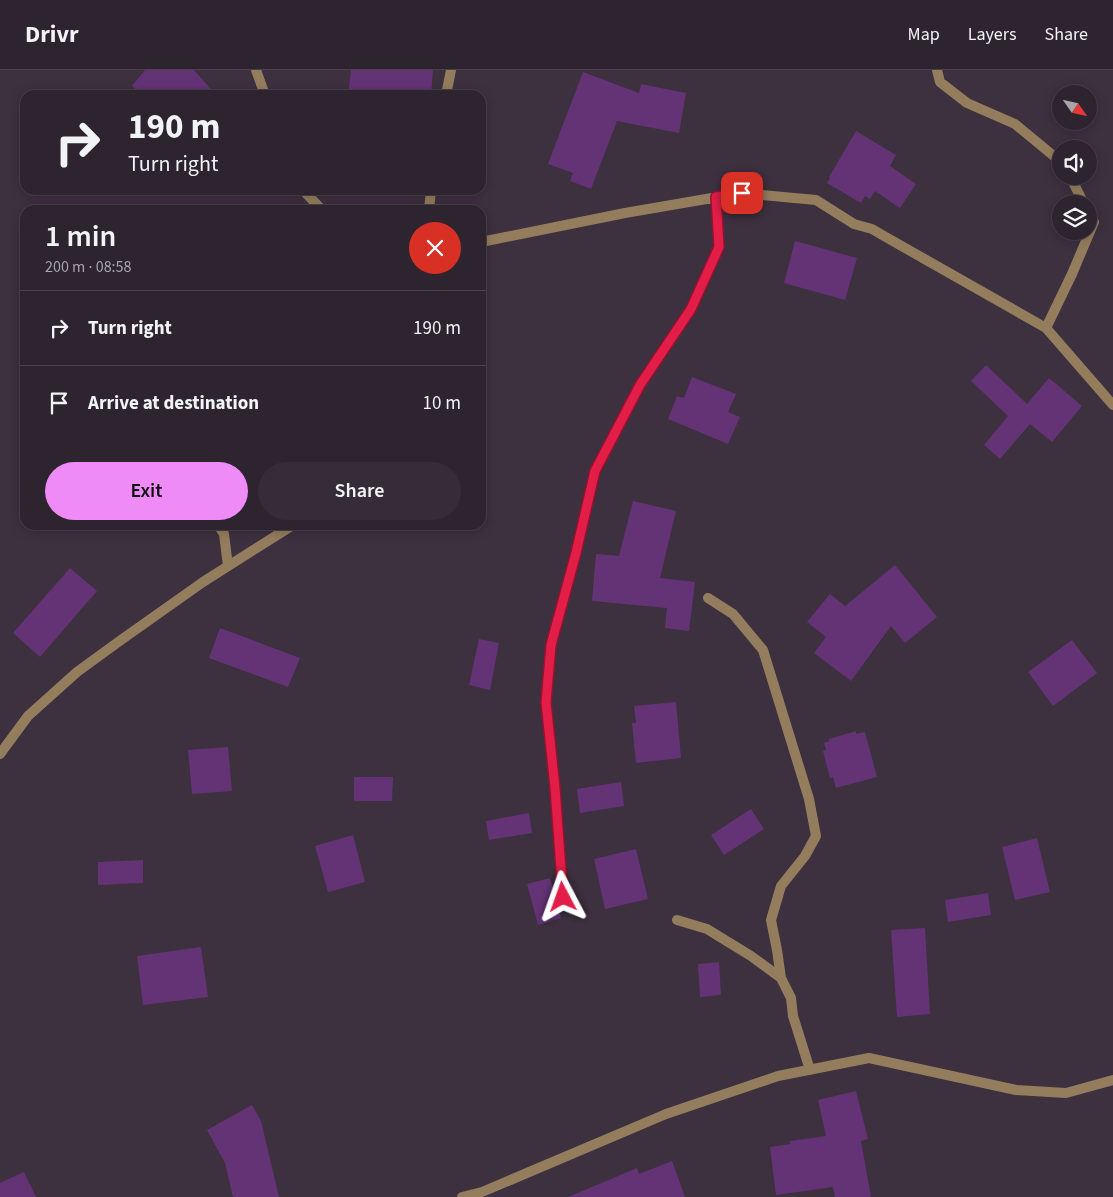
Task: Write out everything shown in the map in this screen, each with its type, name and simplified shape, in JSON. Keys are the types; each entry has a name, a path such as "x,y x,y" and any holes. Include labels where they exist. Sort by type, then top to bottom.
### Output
{"street":[{"path":"256,70 263,90"},
{"path":"447,90 451,70"},
{"path":"938,70 940,82 967,103 1015,124 1052,155"},
{"path":"486,241 625,213 742,193 816,200 854,224 872,229 1046,328 1113,405"},
{"path":"308,195 317,205"},
{"path":"563,897 546,702 551,645 576,553 595,471 640,385 691,309 719,247 716,197"},
{"path":"1046,328 1086,240"},
{"path":"221,530 224,534 228,566"},
{"path":"0,754 28,716 77,672 203,582 285,530"},
{"path":"708,598 733,614 763,650 809,799 816,836 805,856 781,886 771,920 781,978 791,998 794,1016 810,1070"},
{"path":"677,920 707,929 751,956 781,978"},
{"path":"462,1197 482,1192 666,1114 778,1076 869,1058 1016,1090 1066,1093 1113,1080"}],"building":[{"path":"145,70 194,70 212,90 136,90 132,86"},
{"path":"351,70 433,70 431,90 349,90"},
{"path":"583,72 639,93 641,84 686,93 679,133 617,121 591,189 570,181 573,173 548,164"},
{"path":"856,131 896,155 890,166 916,184 900,208 875,191 870,199 865,196 861,203 827,183"},
{"path":"795,241 857,258 845,300 784,283"},
{"path":"986,365 1027,404 1049,378 1082,406 1052,442 1030,424 1000,459 984,445 1008,416 971,381"},
{"path":"692,377 736,394 728,412 740,417 728,444 668,419 677,396 684,398"},
{"path":"633,501 676,511 660,578 695,582 689,631 665,628 667,608 592,601 596,554 619,556"},
{"path":"895,565 937,617 905,643 891,626 851,681 814,653 826,637 807,622 830,594 845,606"},
{"path":"70,568 97,591 40,657 13,633"},
{"path":"220,628 300,658 288,687 209,658"},
{"path":"479,639 499,643 490,690 469,685"},
{"path":"1072,640 1097,673 1053,706 1028,672"},
{"path":"676,702 681,758 636,763 632,723 636,723 634,706"},
{"path":"856,731 856,734 865,732 877,777 836,788 833,777 830,778 823,751 826,750 824,743 829,741 829,739"},
{"path":"228,747 232,791 192,794 188,750"},
{"path":"354,777 393,777 392,801 354,801"},
{"path":"621,782 624,806 580,813 577,789"},
{"path":"751,809 764,829 724,855 711,835"},
{"path":"529,813 532,833 489,840 486,821"},
{"path":"353,835 365,882 328,892 315,846"},
{"path":"1037,838 1050,892 1015,900 1002,847"},
{"path":"636,849 648,899 605,909 594,859"},
{"path":"143,860 143,883 98,885 98,862"},
{"path":"550,878 561,918 538,925 527,884"},
{"path":"988,893 991,915 948,922 945,900"},
{"path":"925,928 930,1014 897,1017 891,930"},
{"path":"201,947 208,997 143,1005 137,956"},
{"path":"719,962 721,995 700,997 698,964"},
{"path":"856,1091 868,1139 861,1141 871,1197 835,1197 833,1187 776,1195 770,1147 790,1144 790,1141 826,1136 818,1100"},
{"path":"252,1105 261,1121 279,1197 233,1197 225,1163 207,1130"},
{"path":"672,1161 685,1197 568,1197 637,1168 639,1174"},
{"path":"24,1172 36,1197 0,1197 0,1183"}],"route":[{"path":"563,897 546,702 551,645 576,553 595,471 640,385 691,309 719,247 716,197 742,193"}]}
